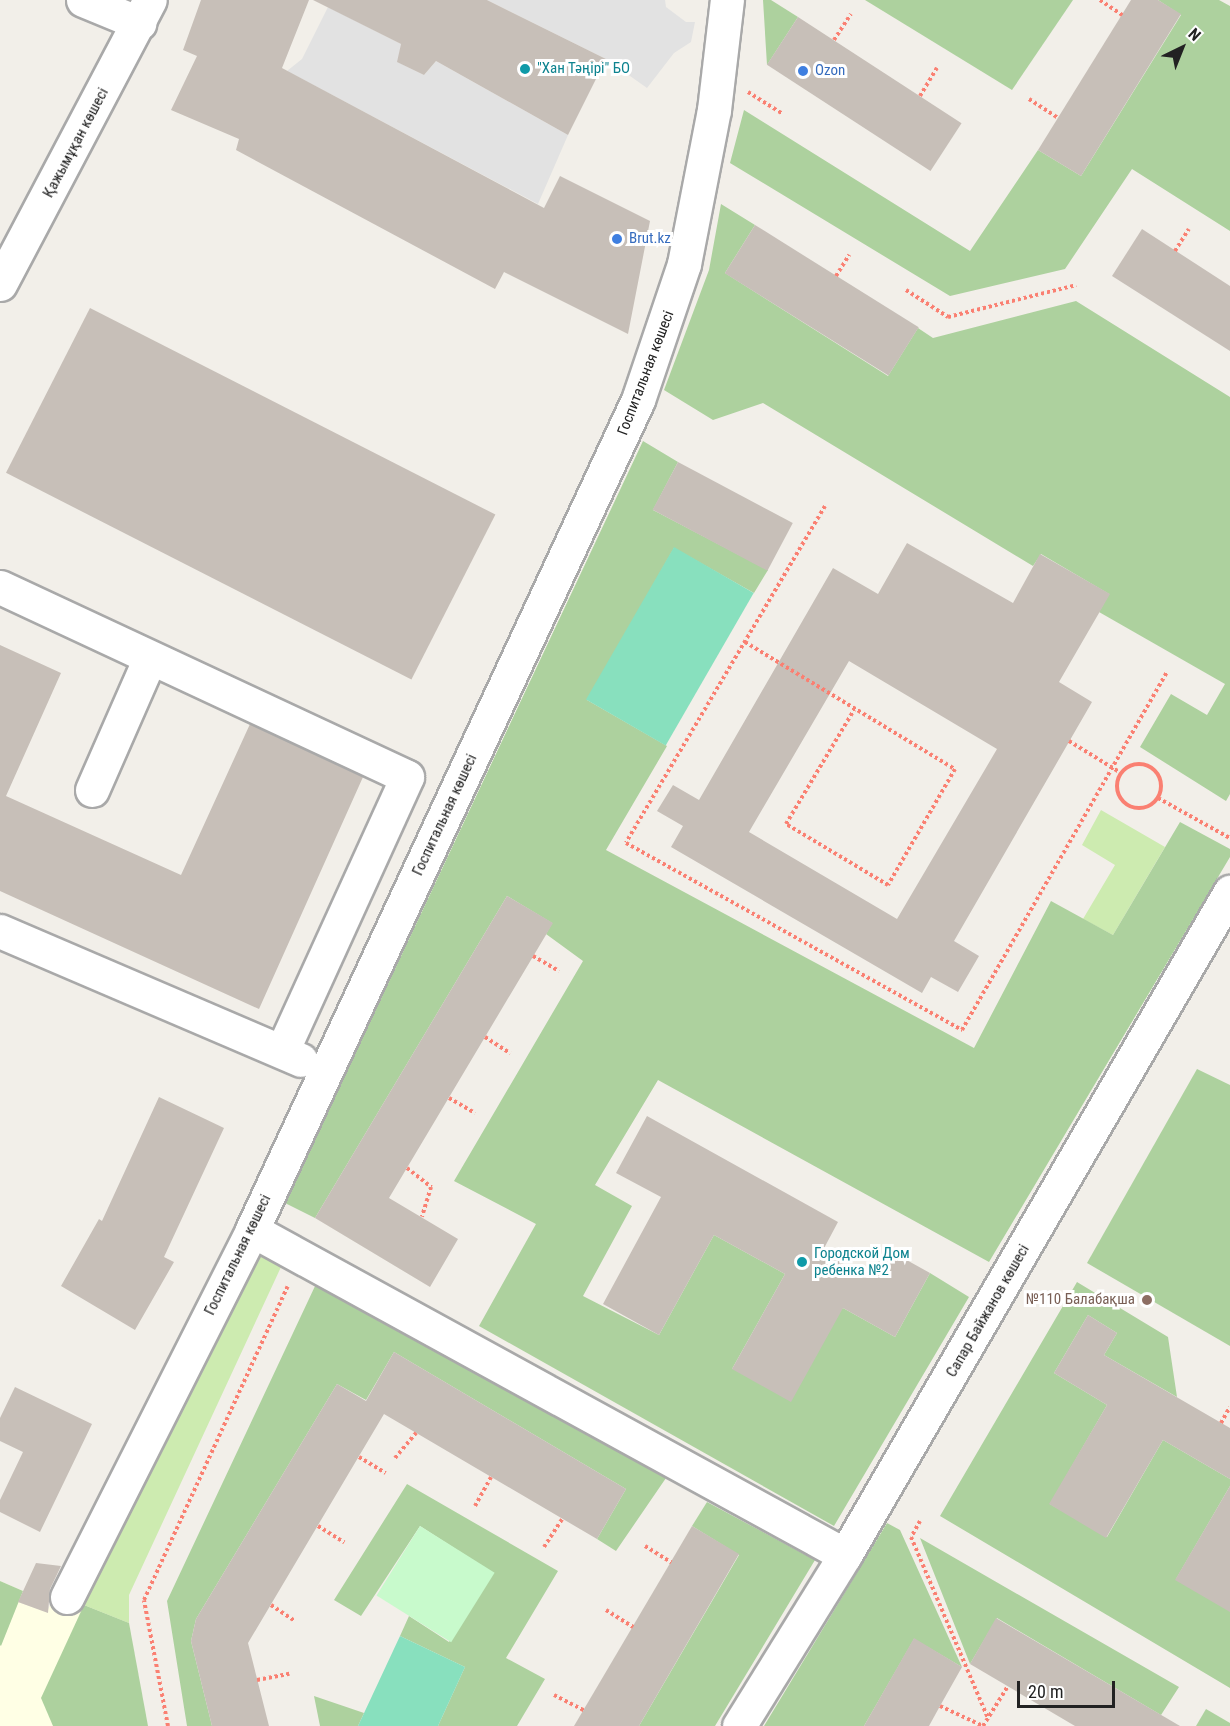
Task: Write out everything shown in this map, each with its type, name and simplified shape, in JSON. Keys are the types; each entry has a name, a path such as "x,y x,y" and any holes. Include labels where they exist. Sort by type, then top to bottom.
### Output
{"street":[{"path":"83,0 145,11"},
{"name":"Госпитальная көшесі","path":"67,1597 252,1230 612,461 649,371 684,264 714,110 727,0"},
{"name":"Қажымұқан көшесі","path":"0,284 145,11"},
{"path":"0,587 407,777 282,1051"},
{"path":"93,790 150,658"},
{"name":"Сапар Байжанов көшесі","path":"739,1726 845,1555 1230,892"},
{"path":"0,931 325,1070"},
{"path":"252,1230 845,1555"}],"path":[{"path":"1100,0 1122,15"},
{"path":"834,40 851,14"},
{"path":"920,96 937,68"},
{"path":"1029,99 1058,118"},
{"path":"1175,251 1189,229"},
{"path":"837,276 849,255"},
{"path":"906,290 948,317 1076,285"},
{"path":"825,506 627,843 962,1030 1167,672"},
{"path":"745,642 955,769 888,885 786,824 854,710"},
{"path":"1069,741 1121,773"},
{"path":"1130,766 1152,768 1159,776 1158,798 1138,808 1127,804 1117,784 1121,773 1130,766"},
{"path":"1158,798 1230,838"},
{"path":"533,956 559,971"},
{"path":"485,1037 510,1053"},
{"path":"449,1098 475,1113"},
{"path":"407,1168 431,1186 422,1217"},
{"path":"168,1726 144,1600 301,1257"},
{"path":"1221,1423 1230,1407"},
{"path":"395,1458 416,1433"},
{"path":"359,1457 386,1473"},
{"path":"475,1506 491,1477"},
{"path":"544,1547 562,1519"},
{"path":"920,1521 911,1537 988,1718"},
{"path":"318,1526 344,1542"},
{"path":"645,1546 671,1562"},
{"path":"271,1605 295,1621"},
{"path":"606,1610 633,1627"},
{"path":"257,1680 289,1674"},
{"path":"940,1706 983,1726 1008,1686"},
{"path":"554,1695 584,1710"}],"shaded area":[{"path":"487,0 665,0 666,7 686,22 695,22 691,42 674,53 647,88 606,59"},
{"path":"328,7 401,44 398,62 424,75 436,61 568,135 538,204 287,71 302,59"},
{"path":"0,1581 23,1591 18,1602 47,1612 56,1592 129,1623 145,1726 0,1726"}],"green space":[{"path":"763,0 771,0 798,17 767,65"},
{"path":"865,0 1073,0 1012,90"},
{"path":"1158,0 1219,0 1230,6 1230,231 1132,169 1065,269 950,296 730,163 744,110 970,251 1038,150 1081,176 1181,15"},
{"path":"721,204 755,225 725,273 888,376 918,328 933,338 1076,301 1230,397 1230,794 1226,801 1140,747 1171,694 1207,715 1225,684 1099,612 1109,594 1041,554 1033,566 763,403 713,420 664,390 709,270"},
{"path":"643,441 678,462 653,510 768,570 754,593 674,548 587,700 667,746 606,850 974,1048 1051,901 1113,935 1180,822 1230,849 1230,857 989,1262 658,1080 595,1185 632,1206 583,1296 659,1335 714,1235 785,1274 732,1369 843,1308 895,1337 930,1273 969,1297 834,1526 479,1326 536,1224 454,1181 583,961 546,934 552,923 507,896 315,1218 285,1203"},
{"path":"674,547 754,593 666,745 586,699"},
{"path":"1101,810 1165,847 1113,935 1083,919 1115,865 1082,845"},
{"path":"1197,1069 1230,1085 1230,1346 1087,1263"},
{"path":"258,1254 281,1267 129,1595 129,1623 84,1605"},
{"path":"1077,1282 1168,1337 1177,1397 1104,1355 1117,1333 1088,1315 1054,1373 1107,1405 1050,1504 1107,1537 1163,1440 1230,1479 1230,1486 1176,1579 1230,1606 1230,1688 940,1516"},
{"path":"316,1284 666,1478 616,1551 597,1539 626,1489 394,1352 366,1400 337,1384 196,1619 191,1641 212,1726 187,1726 167,1601"},
{"path":"407,1484 558,1571 506,1658 545,1679 517,1726 438,1726 465,1667 400,1636 409,1616 449,1642 493,1573 420,1526 361,1616 334,1600"},
{"path":"707,1502 815,1560 715,1726 639,1726 739,1555 692,1526"},
{"path":"887,1523 900,1530 962,1667 914,1639 864,1726 764,1726"},
{"path":"420,1526 495,1573 451,1642 377,1596"},
{"path":"920,1538 1179,1687 1161,1715 997,1618 970,1664"},
{"path":"0,1581 23,1591 1,1646 0,1645"},
{"path":"84,1605 129,1623 148,1726 53,1726 41,1698"},
{"path":"400,1636 465,1667 438,1726 358,1726"},
{"path":"314,1696 364,1713 358,1726 320,1726"},
{"path":"1206,1709 1230,1723 1230,1726 1196,1726"}],"building":[{"path":"201,0 309,0 282,68 544,208 560,176 650,221 628,334 504,272 495,289 236,150 239,139 171,110 197,56 183,50"},
{"name":"\"Хан Тәңірі\" БО","path":"313,0 487,0 606,59 568,135 436,61 424,75 397,62 401,44"},
{"path":"1131,0 1158,0 1181,14 1081,176 1038,150"},
{"path":"798,17 962,123 930,171 767,65"},
{"path":"755,225 919,327 888,376 725,273"},
{"path":"1142,229 1230,286 1230,351 1112,276"},
{"path":"90,308 495,515 411,679 6,473"},
{"path":"678,462 793,523 767,571 653,510"},
{"path":"907,543 1013,603 1040,554 1110,594 1059,682 1092,702 954,941 979,956 958,992 931,977 922,993 671,847 683,826 657,811 673,785 699,800 833,568 878,594","holes":["849,661 997,749 897,919 749,832"]},
{"path":"0,645 61,673 6,796 181,875 250,724 363,777 259,1009 0,891"},
{"path":"507,896 553,923 389,1198 458,1239 430,1287 315,1218"},
{"path":"159,1097 224,1128 164,1257 174,1262 135,1330 61,1286 99,1219 102,1221"},
{"name":"Городской Дом ребенка №2","path":"647,1116 838,1222 822,1252 869,1278 885,1248 930,1273 895,1337 843,1308 791,1402 732,1369 785,1274 714,1235 659,1335 603,1304 661,1197 616,1173"},
{"path":"1088,1315 1117,1333 1104,1355 1230,1428 1230,1479 1163,1440 1106,1538 1049,1504 1107,1405 1054,1373"},
{"path":"394,1352 626,1489 597,1539 384,1414 248,1643 269,1726 212,1726 191,1641 196,1619 337,1384 366,1401"},
{"path":"15,1387 92,1424 40,1532 0,1512 0,1500 23,1452 0,1441 0,1418"},
{"path":"1230,1486 1230,1612 1175,1580"},
{"path":"692,1526 739,1554 639,1726 574,1726"},
{"path":"36,1563 61,1566 50,1589 48,1613 18,1602"},
{"path":"996,1618 1180,1726 1075,1726 970,1664"},
{"path":"914,1638 962,1667 929,1726 864,1726"}],"place":[{"name":"\"Хан Тәңірі\" БО","path":"525,69"},
{"name":"Ozon","path":"803,71"},
{"name":"Brut.kz","path":"617,239"},
{"name":"Городской Дом ребенка №2","path":"802,1262"},
{"name":"№110 Балабақша","path":"1147,1300"}]}
